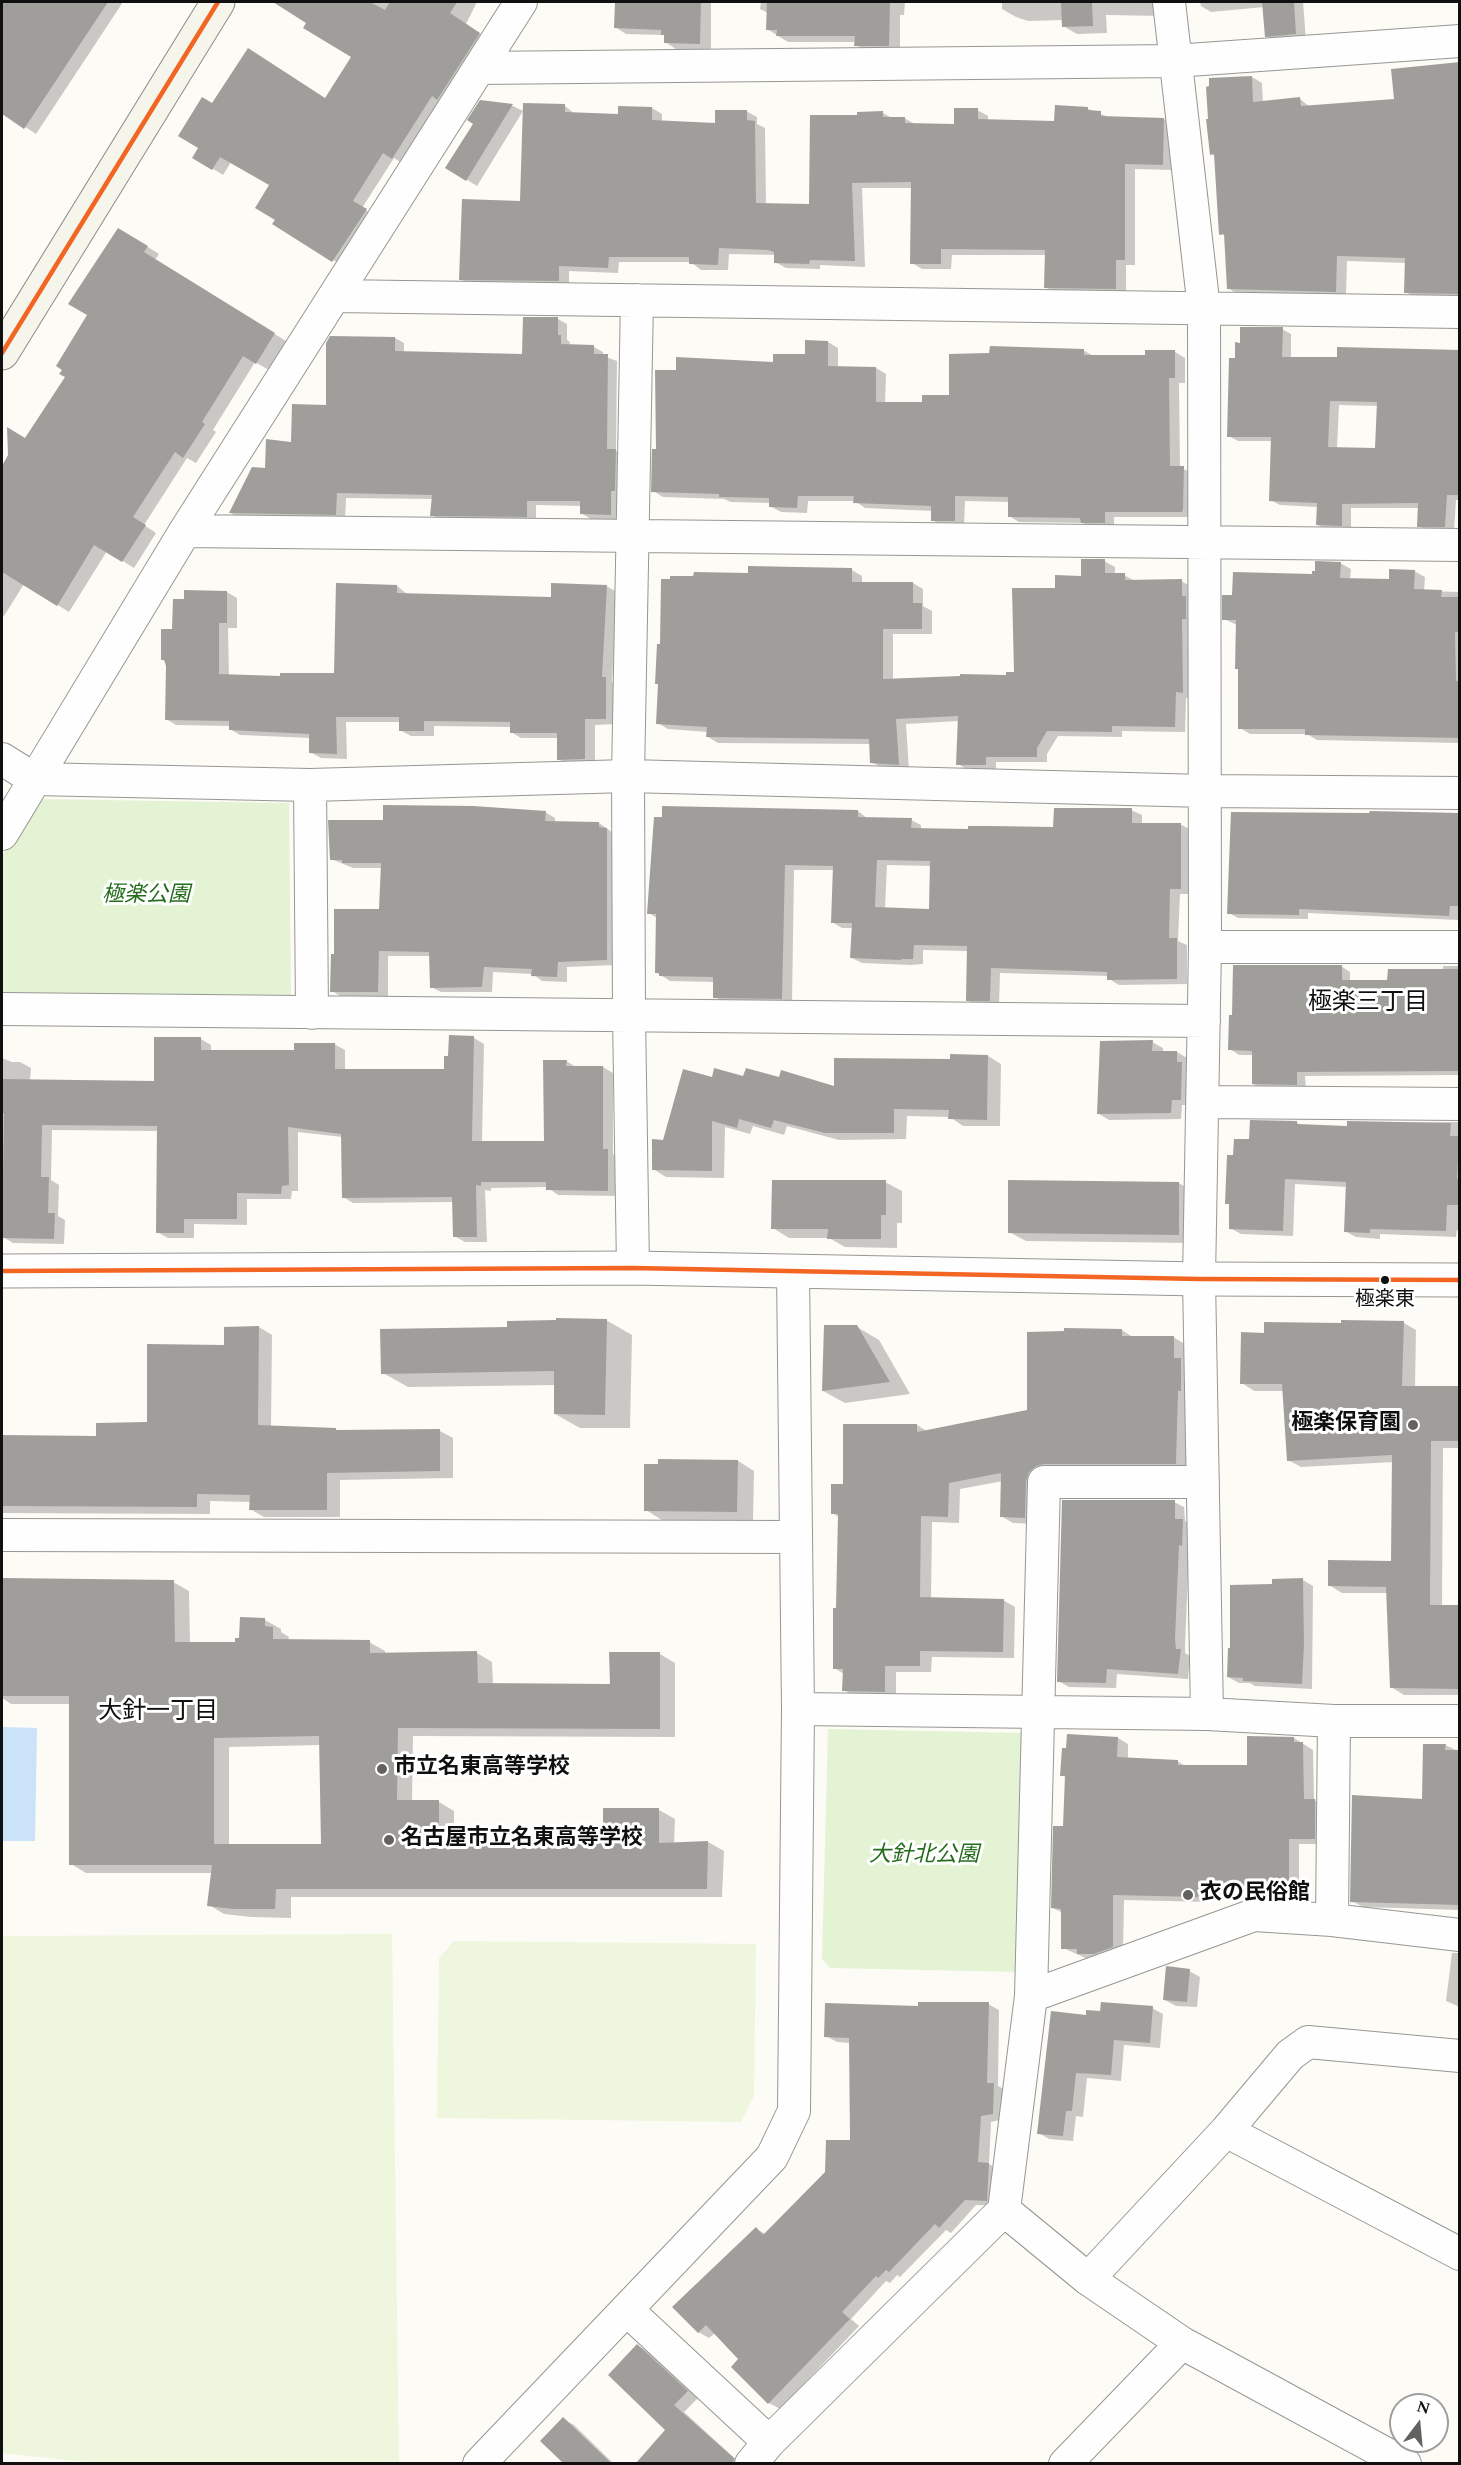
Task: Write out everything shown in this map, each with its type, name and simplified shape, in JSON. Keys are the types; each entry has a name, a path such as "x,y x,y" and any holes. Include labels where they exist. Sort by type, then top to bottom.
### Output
{"main road":[{"path":"2,353 218,2"}],"street":[{"path":"2,834 185,531 521,2"},
{"path":"1169,2 1204,309 1205,947 1199,1279 1207,1714"},
{"path":"479,68 1174,61 1460,41"},
{"path":"334,296 1460,312"},
{"path":"633,1268 628,776 637,300"},
{"path":"185,531 1460,544"},
{"path":"2,759 34,779 310,785 628,776 1204,791 1460,793"},
{"path":"310,785 312,1013"},
{"path":"1205,947 1460,947"},
{"path":"2,1009 1204,1021"},
{"path":"1203,1102 1460,1104"},
{"path":"2,1271 633,1268 1199,1279 1460,1280"},
{"path":"479,2463 772,2157 794,2111 798,1709 793,1272"},
{"path":"627,2310 760,2453 1004,2210 1031,1996 1044,1482 1203,1482"},
{"path":"2,1535 796,1537"},
{"path":"798,1709 1207,1714 1334,1720 1460,1722"},
{"path":"1332,1920 1334,1720"},
{"path":"1031,1996 1254,1915 1332,1920 1460,1935"},
{"path":"1088,2279 1226,2131 1290,2055 1308,2042 1460,2056"},
{"path":"1226,2131 1460,2254"},
{"path":"1004,2210 1088,2279 1182,2343 1405,2463"},
{"path":"1065,2463 1182,2343"}],"green space":[{"name":"極楽公園","path":"36,799 289,803 291,995 2,993 2,856"},
{"name":"大針北公園","path":"828,1729 1024,1733 1022,1972 830,1968 822,1959"},
{"path":"392,1934 399,2463 104,2464 2,2453 2,1936"},
{"path":"454,1941 756,1944 754,2096 741,2122 437,2118 439,1958"}],"water":[{"path":"2,1727 37,1728 35,1841 2,1841"}],"building":[{"path":"2,2 108,2 24,129 2,114"},
{"path":"273,2 370,2 385,10 390,2 457,2 450,13 480,33 437,100 432,96 392,159 383,153 353,201 367,209 332,262 272,224 275,220 255,208 269,185 220,157 212,170 192,158 198,148 178,136 202,97 212,103 248,48 325,98 351,57 303,28 306,23"},
{"path":"615,2 701,2 700,44 664,43 661,30 614,28"},
{"path":"767,2 890,2 889,46 854,46 855,36 776,36 777,30 766,30"},
{"path":"1061,2 1092,2 1093,26 1062,27"},
{"path":"1262,2 1294,2 1296,34 1265,37"},
{"path":"1460,62 1460,294 1404,293 1405,258 1337,256 1336,292 1227,289 1224,234 1219,235 1214,154 1210,155 1206,119 1208,119 1206,87 1209,86 1209,78 1252,76 1253,102 1300,97 1301,106 1394,99 1391,69"},
{"path":"480,100 513,104 466,181 445,168 473,124 467,120"},
{"path":"523,103 565,104 565,112 618,114 618,106 652,107 652,120 715,123 715,110 747,110 747,120 755,121 756,203 809,204 810,115 857,115 857,112 883,111 883,117 905,117 905,123 954,124 954,108 978,108 978,119 1054,121 1055,105 1088,107 1088,110 1101,111 1101,116 1164,118 1163,165 1125,164 1125,260 1116,260 1116,289 1044,288 1045,250 941,249 941,264 910,264 911,182 852,183 855,261 810,260 809,264 774,263 774,252 768,250 719,248 718,265 689,264 689,257 609,257 608,268 559,266 559,281 459,280 462,199 520,201"},
{"path":"118,228 148,246 144,252 275,333 256,364 243,356 202,422 205,424 183,458 175,452 133,517 146,525 122,562 94,545 57,606 2,572 2,466 8,455 7,427 25,438 65,377 59,374 62,370 56,366 87,315 68,304"},
{"path":"523,317 558,317 558,335 561,335 561,344 594,345 594,354 608,354 607,449 616,449 615,491 611,491 611,515 580,514 580,501 527,501 527,517 430,516 432,495 337,493 336,515 229,513 252,467 265,468 266,439 291,442 292,404 326,405 326,343 330,336 395,337 395,351 522,354"},
{"path":"1240,327 1283,327 1282,357 1337,357 1337,347 1460,350 1460,495 1447,495 1445,527 1417,527 1418,503 1342,504 1342,526 1316,525 1317,503 1269,501 1271,437 1227,437 1229,358 1235,358 1235,342 1240,343","holes":["1330,401 1377,402 1375,448 1328,447"]},
{"path":"805,340 828,341 828,366 876,367 876,402 922,402 922,395 949,395 949,354 989,353 990,346 1084,349 1084,355 1145,355 1145,350 1175,350 1175,378 1169,378 1170,466 1184,466 1182,512 1105,512 1105,523 1081,523 1080,518 1008,517 1008,497 955,496 955,521 931,521 931,506 853,503 854,496 798,496 797,508 769,507 769,498 651,492 652,449 656,449 655,370 676,370 676,357 773,362 773,354 805,354"},
{"path":"1081,559 1105,559 1105,573 1125,573 1125,580 1182,579 1182,596 1186,596 1186,619 1182,619 1183,693 1176,692 1175,727 1112,726 1112,732 1047,731 1037,748 1037,757 986,757 986,765 956,765 958,716 896,719 899,765 870,763 869,739 706,737 707,727 656,724 658,684 655,684 657,644 660,644 661,579 670,579 670,576 693,576 694,572 748,573 748,566 852,568 852,582 913,582 913,603 922,603 922,629 883,629 883,679 960,676 960,674 1006,675 1006,672 1014,672 1012,588 1055,588 1055,575 1081,576"},
{"path":"1315,561 1341,562 1340,578 1389,579 1389,569 1415,570 1414,589 1442,590 1441,597 1460,597 1460,624 1458,632 1455,632 1456,681 1460,681 1460,738 1305,735 1305,729 1238,729 1238,669 1235,669 1236,620 1222,620 1222,595 1232,595 1233,572 1312,574 1312,571 1315,571"},
{"path":"336,583 397,585 397,593 551,597 551,583 607,585 602,677 606,677 606,719 585,719 585,759 557,760 557,733 510,733 510,722 424,721 424,731 399,731 399,717 336,717 337,754 309,753 309,734 229,730 229,721 165,720 166,666 164,660 161,660 161,629 172,629 173,599 184,599 184,590 227,591 227,623 219,623 219,674 280,676 280,673 334,673"},
{"path":"383,805 473,806 546,811 545,821 599,822 599,827 607,828 607,960 558,962 557,977 531,976 532,969 484,967 482,987 430,988 429,952 379,951 378,992 330,992 331,954 334,954 334,909 379,909 381,863 342,863 342,860 330,860 328,820 383,820"},
{"path":"662,806 858,810 858,817 912,818 911,828 968,829 968,826 1053,827 1054,808 1132,808 1132,823 1181,823 1181,889 1170,889 1169,938 1177,938 1177,979 1107,980 1107,972 991,968 990,1001 966,1001 967,946 914,945 913,959 850,958 852,923 831,923 833,866 785,865 782,999 713,998 713,977 659,976 659,973 655,973 656,914 647,914 654,817 662,817","holes":["877,860 930,861 929,909 875,907"]},
{"path":"1370,811 1459,813 1459,906 1450,906 1449,916 1299,909 1299,915 1227,914 1231,812 1369,813"},
{"path":"1233,965 1342,965 1342,980 1387,980 1388,969 1460,969 1458,1071 1297,1072 1297,1085 1252,1084 1252,1051 1228,1050 1229,1015 1232,1015"},
{"path":"449,1035 474,1036 472,1141 544,1141 543,1060 567,1060 566,1066 603,1066 603,1149 608,1149 608,1191 546,1190 546,1182 481,1182 481,1186 476,1185 477,1237 453,1237 452,1197 342,1198 341,1134 288,1127 289,1185 282,1186 281,1194 237,1193 237,1219 184,1219 184,1233 156,1233 157,1126 42,1125 41,1177 49,1177 48,1213 55,1213 54,1239 2,1238 4,1113 2,1113 2,1079 154,1081 154,1037 201,1037 201,1050 294,1050 294,1043 335,1043 335,1069 444,1069 444,1056 448,1056"},
{"path":"1153,1040 1152,1051 1177,1051 1177,1062 1182,1062 1181,1100 1172,1100 1171,1113 1097,1114 1100,1041"},
{"path":"950,1054 988,1055 987,1120 948,1119 949,1110 894,1109 894,1133 825,1133 774,1120 771,1128 739,1119 737,1128 712,1121 712,1171 652,1170 652,1139 663,1140 683,1069 712,1077 714,1068 743,1076 746,1068 779,1077 781,1070 834,1086 834,1058 950,1059"},
{"path":"1250,1120 1297,1121 1297,1124 1347,1126 1347,1121 1451,1123 1450,1136 1459,1136 1457,1179 1460,1179 1459,1205 1447,1205 1446,1231 1370,1229 1370,1233 1344,1232 1346,1182 1285,1179 1283,1231 1229,1229 1229,1204 1225,1204 1227,1155 1233,1155 1234,1139 1249,1139"},
{"path":"772,1180 886,1180 886,1215 881,1215 881,1239 827,1239 828,1229 771,1229"},
{"path":"1008,1180 1179,1182 1179,1235 1008,1233"},
{"path":"556,1318 607,1319 605,1415 554,1414 554,1371 381,1374 380,1329 507,1327 507,1321 556,1320"},
{"path":"1341,1320 1404,1321 1402,1386 1460,1386 1460,1441 1431,1441 1430,1605 1460,1605 1460,1689 1390,1688 1386,1587 1328,1586 1328,1560 1391,1561 1392,1455 1287,1461 1282,1384 1240,1384 1241,1332 1264,1333 1264,1322 1341,1323"},
{"path":"824,1325 857,1325 890,1382 822,1391"},
{"path":"259,1326 258,1425 336,1428 336,1430 440,1429 440,1471 327,1473 327,1510 249,1510 250,1495 197,1494 197,1507 2,1506 2,1435 96,1436 96,1423 147,1422 147,1344 224,1345 224,1327"},
{"path":"1064,1328 1122,1329 1122,1336 1174,1336 1174,1358 1181,1358 1176,1464 1044,1464 1036,1466 1029,1472 1026,1481 1025,1518 1000,1517 1001,1473 949,1483 948,1517 921,1516 920,1597 1004,1599 1003,1652 920,1651 920,1666 885,1666 885,1692 842,1691 843,1669 833,1669 833,1608 836,1608 838,1514 831,1514 831,1484 843,1484 843,1424 917,1424 917,1432 1027,1410 1027,1332 1064,1331"},
{"path":"658,1459 738,1460 737,1512 644,1511 644,1464 658,1464"},
{"path":"1062,1500 1175,1500 1175,1519 1183,1519 1182,1546 1179,1545 1175,1639 1176,1649 1181,1649 1178,1674 1107,1669 1106,1683 1057,1682"},
{"path":"2,1578 174,1580 175,1642 235,1642 235,1638 239,1638 240,1617 265,1618 265,1626 273,1627 273,1639 370,1640 370,1653 477,1651 478,1683 610,1684 609,1652 660,1652 660,1729 398,1728 397,1800 439,1800 439,1840 603,1841 603,1808 659,1808 659,1843 708,1841 707,1889 276,1889 275,1909 234,1909 207,1906 212,1865 69,1865 69,1696 2,1696","holes":["319,1736 321,1844 214,1844 214,1738"]},
{"path":"1303,1578 1302,1684 1243,1681 1243,1678 1227,1677 1228,1648 1230,1648 1230,1585 1272,1584 1272,1579"},
{"path":"1067,1734 1118,1737 1117,1757 1178,1760 1178,1765 1247,1765 1247,1736 1294,1737 1294,1742 1303,1742 1304,1799 1315,1799 1315,1839 1289,1839 1289,1899 1251,1898 1251,1892 1198,1890 1198,1897 1113,1895 1113,1947 1094,1954 1077,1954 1077,1949 1061,1949 1061,1909 1051,1908 1053,1826 1063,1826 1065,1776 1060,1776 1062,1748 1066,1748"},
{"path":"1423,1744 1446,1744 1445,1750 1460,1750 1460,1905 1350,1902 1352,1795 1422,1799"},
{"path":"1166,1966 1190,1969 1187,2002 1163,2000"},
{"path":"918,2002 989,2002 987,2083 994,2083 993,2114 981,2116 978,2162 989,2163 987,2201 965,2200 939,2228 935,2224 889,2272 886,2270 878,2278 876,2276 842,2312 850,2319 768,2404 731,2367 738,2359 706,2325 698,2333 672,2307 756,2227 763,2235 825,2172 826,2140 850,2140 849,2038 824,2037 825,2003 918,2006"},
{"path":"1101,2002 1153,2006 1150,2043 1114,2040 1111,2075 1076,2073 1072,2111 1066,2111 1063,2136 1037,2134 1051,2011 1086,2015 1086,2010 1100,2011"},
{"path":"637,2344 688,2391 674,2405 734,2458 733,2463 636,2463 665,2430 608,2375"},
{"path":"563,2417 611,2463 563,2463 540,2441"}],"transit line":[{"path":"2,353 218,2"},
{"path":"2,1271 633,1268 1199,1279 1460,1280"}],"place":[{"name":"極楽東","path":"1385,1280"},
{"name":"極楽保育園","path":"1413,1425"},
{"name":"市立名東高等学校","path":"382,1769"},
{"name":"名古屋市立名東高等学校","path":"389,1840"},
{"name":"衣の民俗館","path":"1188,1895"}],"district":[{"name":"極楽三丁目","path":"1368,1004"},
{"name":"大針一丁目","path":"158,1713"}]}
